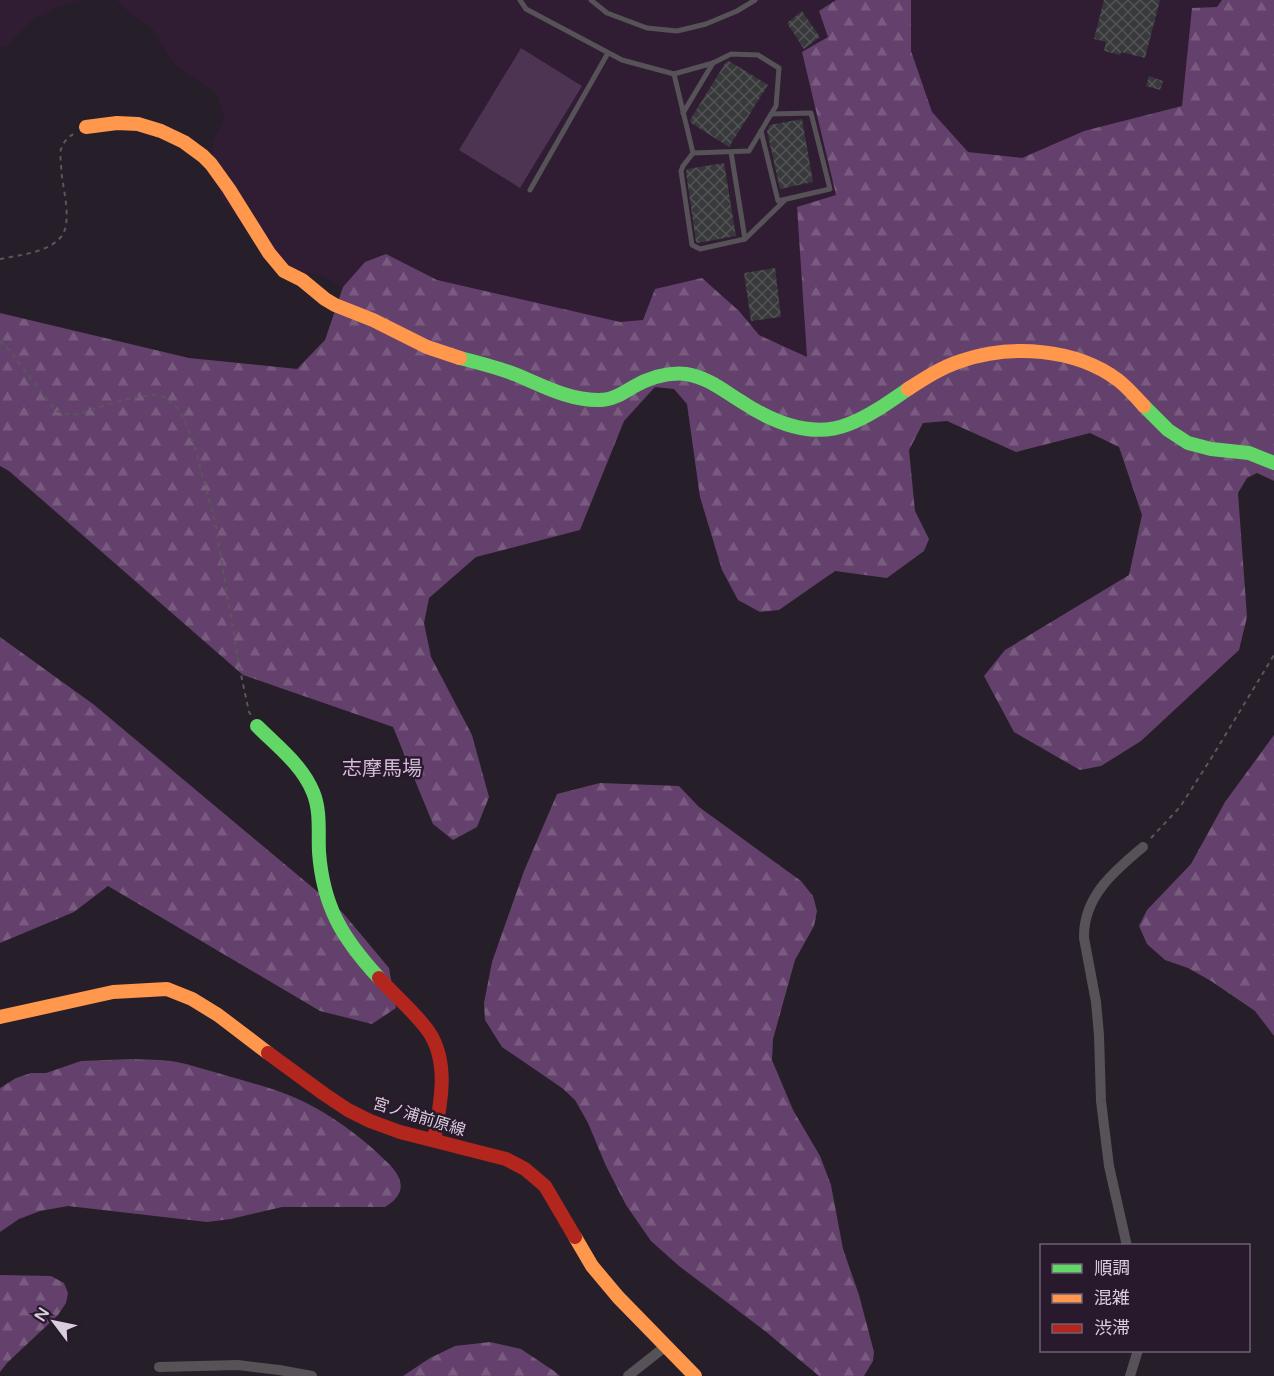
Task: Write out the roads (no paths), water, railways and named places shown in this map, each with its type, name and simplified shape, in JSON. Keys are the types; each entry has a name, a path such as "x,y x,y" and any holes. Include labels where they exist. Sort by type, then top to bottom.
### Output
{"street":[{"path":"86,127 128,123 176,138 196,149 221,177 240,209 284,271 302,280 327,301 346,311 378,322 432,350 481,362 569,395 600,400 610,399 655,376 669,373 686,374 707,380 755,411 779,423 793,428 829,430 859,422 933,375 960,361 986,354 1027,351 1067,357 1096,366 1117,379 1171,433 1187,443 1208,449 1248,453 1274,463"},
{"path":"257,726 296,765 314,793 319,821 322,878 329,905 336,920 355,950 417,1018 436,1045 441,1065 442,1094 434,1140"},
{"path":"1127,1244 1109,1166 1101,1101 1096,1002 1084,927 1088,908 1100,889 1126,861 1143,847"},
{"name":"宮ノ浦前原線","path":"0,1017 113,992 167,989 192,999 218,1015 348,1110 400,1132 506,1159 525,1169 545,1186 592,1266 618,1297 695,1376"},
{"path":"628,1376 666,1346"},
{"path":"1130,1376 1136,1352"},
{"path":"159,1366 238,1365 312,1376"}],"lane":[{"path":"520,0 526,9 622,60 674,74 713,63 731,54 758,55 779,68 776,106 749,151 693,153"},
{"path":"591,0 607,13 647,28 677,31 706,24 737,11 755,0"},
{"path":"530,190 608,53"},
{"path":"683,113 713,63"},
{"path":"674,74 693,153"},
{"path":"761,131 778,201 830,189 811,113 771,114"},
{"path":"731,152 745,239"},
{"path":"693,153 681,171 692,244 700,249 745,239 785,200"}],"district":[{"name":"志摩馬場","path":"382,769"}]}
